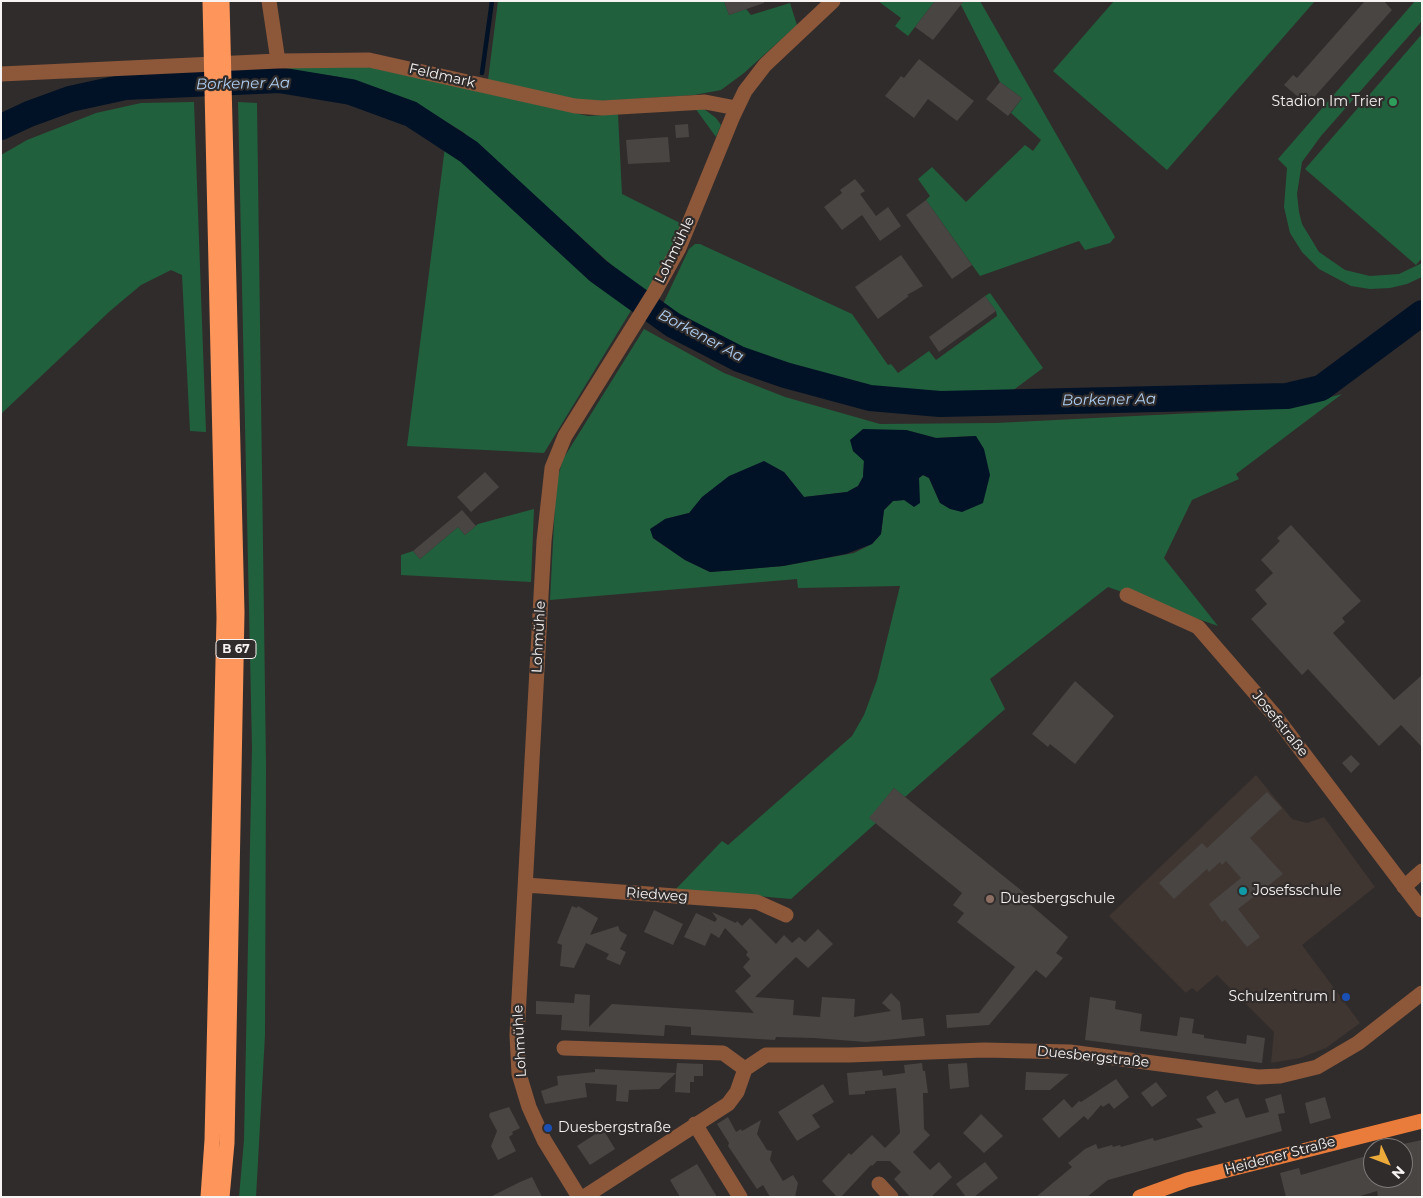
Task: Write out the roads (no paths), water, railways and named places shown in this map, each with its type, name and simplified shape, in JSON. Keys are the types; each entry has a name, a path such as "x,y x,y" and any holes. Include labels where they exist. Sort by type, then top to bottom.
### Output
{"highway":[{"name":"B 67","path":"208,1197 212,1140 224,618 216,41 210,1"},
{"name":"B 67","path":"216,41 222,1"},
{"name":"B 67","path":"217,100 237,612 227,1143 222,1197"}],"main road":[{"name":"Heidener Straße","path":"1140,1197 1187,1180 1422,1121"}],"street":[{"path":"269,1 278,60"},
{"path":"736,108 745,91 765,66 832,1"},
{"name":"Feldmark","path":"1,74 278,60 370,60 575,106 602,108 706,102 736,108"},
{"name":"Lohmühle","path":"579,1197 544,1140 529,1107 519,1074 518,1007 544,541 552,468 565,436 654,293 679,248 736,108"},
{"name":"Josefstraße","path":"1127,595 1198,627 1276,717 1422,910"},
{"path":"1404,887 1422,872"},
{"name":"Riedweg","path":"526,885 757,902 786,915"},
{"name":"Duesbergstraße","path":"744,1070 760,1058 773,1054 849,1055 984,1050 1070,1052 1258,1077 1280,1076 1317,1067 1358,1043 1422,994"},
{"path":"564,1048 723,1054 744,1070 733,1099 584,1197"},
{"path":"695,1124 740,1197"},
{"path":"879,1184 891,1197"}],"water":[{"path":"863,429 906,430 936,438 976,436 984,449 990,475 983,503 962,512 950,509 940,503 929,478 923,475 919,478 920,503 914,507 904,500 893,501 884,510 881,534 872,544 846,554 783,566 710,572 685,560 653,538 650,529 665,519 689,513 702,497 729,476 764,461 784,472 804,497 847,492 858,486 863,477 864,461 853,451 850,440"}],"waterway":[{"path":"482,73 492,1"},
{"name":"Borkener Aa","path":"1,127 29,114 70,99 125,87 279,80 351,92 411,114 469,152 598,271 673,325 739,359 785,375 870,398 940,404 1287,396 1321,388 1422,313"}],"place":[{"name":"Stadion Im Trier","path":"1393,102"},
{"name":"Josefsschule","path":"1243,891"},
{"name":"Duesbergschule","path":"990,899"},
{"name":"Schulzentrum I","path":"1346,997"},
{"name":"Duesbergstraße","path":"548,1128"}]}
